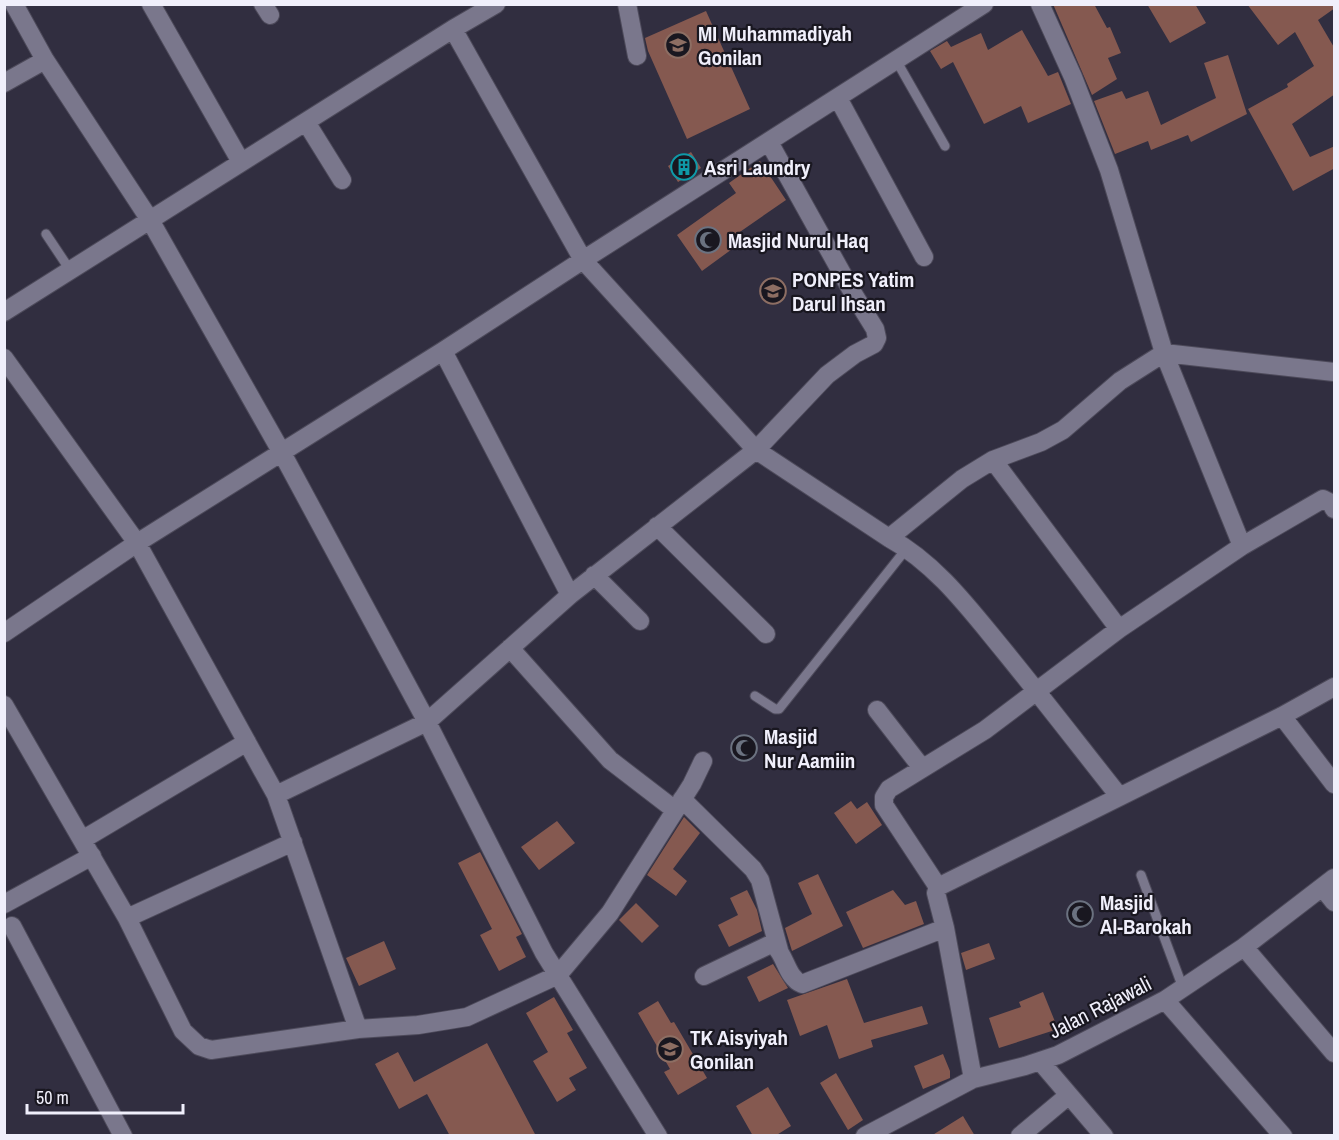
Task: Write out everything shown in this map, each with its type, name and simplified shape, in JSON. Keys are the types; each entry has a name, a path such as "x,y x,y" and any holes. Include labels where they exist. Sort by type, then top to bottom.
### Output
{"street":[{"path":"15,4 45,60 150,220 282,453 427,722 544,953 658,1136"},
{"path":"151,4 241,162"},
{"path":"627,4 637,56"},
{"path":"1041,4 1073,76 1109,170 1164,353 1242,546"},
{"path":"4,312 453,29 495,5"},
{"path":"4,633 137,543 443,351 983,5"},
{"path":"453,29 584,260 756,450 907,548 938,575 973,612 1119,796"},
{"path":"4,83 45,60"},
{"path":"838,98 924,257"},
{"path":"306,122 342,180"},
{"path":"276,795 427,722 594,575 756,450 827,375 855,354 874,344 877,338 875,329 769,142"},
{"path":"443,351 570,595"},
{"path":"889,538 962,479 993,460 1041,442 1063,430 1120,381 1164,353 1335,372"},
{"path":"4,358 137,543 276,795 358,1029"},
{"path":"993,460 1119,629"},
{"path":"938,887 884,805 884,797 889,789 985,730 1119,629 1242,546 1323,499 1331,503 1335,509"},
{"path":"657,526 766,634"},
{"path":"594,575 640,621"},
{"path":"510,648 610,760 678,804 753,869 760,880 779,950 794,979 802,984 945,928"},
{"path":"973,1079 945,928 936,893 938,887 1282,716 1335,687"},
{"path":"4,705 127,918 183,1031 199,1046 211,1050 358,1029 418,1025 467,1017 558,975 610,913 703,761"},
{"path":"877,710 922,768"},
{"path":"1282,716 1335,784"},
{"path":"82,840 247,742"},
{"path":"127,918 293,842"},
{"path":"4,904 92,856"},
{"path":"1328,883 1335,902"},
{"name":"Jalan Rajawali","path":"865,1136 973,1079 1058,1055 1165,1000 1244,947 1328,883"},
{"path":"12,926 123,1136"},
{"path":"704,976 769,945 779,950"},
{"path":"1244,947 1335,1053"},
{"path":"1165,1000 1283,1136"},
{"path":"1040,1061 1104,1136"},
{"path":"1020,1136 1069,1095"}],"lane":[{"path":"896,60 945,146"},
{"path":"46,234 70,270"},
{"path":"755,696 775,709 779,709 907,548"},
{"path":"1141,875 1183,988"}],"building":[{"path":"1053,4 1094,4 1107,28 1110,27 1121,53 1108,58 1117,79 1092,95"},
{"path":"1147,4 1195,4 1206,23 1170,43"},
{"path":"1247,4 1335,4 1335,8 1318,20 1335,49 1335,94 1292,124 1310,157 1335,146 1335,168 1293,191 1248,109 1288,87 1287,84 1314,66 1295,32 1278,45"},
{"path":"706,11 750,109 687,139 648,51 645,38"},
{"path":"1022,30 1048,76 1058,72 1071,104 1028,123 1021,106 984,124 953,62 941,69 930,51 947,41 951,47 981,33 988,50"},
{"path":"1228,55 1247,114 1191,142 1188,135 1151,150 1148,141 1115,154 1094,101 1122,91 1126,99 1148,91 1161,125 1216,98 1204,63"},
{"name":"Asri Laundry","path":"691,152 701,168 678,182 668,166"},
{"path":"760,161 786,200 734,236 739,244 702,271 677,235 736,193 729,183"},
{"path":"851,801 857,809 867,802 882,825 856,844 834,813"},
{"path":"684,817 700,833 673,869 687,881 676,896 647,875"},
{"path":"557,821 575,843 539,870 521,847"},
{"path":"480,852 522,934 516,937 526,957 499,971 480,935 492,929 458,863"},
{"path":"818,874 843,926 792,951 785,928 812,914 798,883"},
{"path":"747,890 757,910 762,931 729,947 718,925 738,915 730,898"},
{"path":"893,890 905,905 916,901 924,924 863,948 846,912"},
{"path":"636,903 659,926 642,943 619,920"},
{"path":"384,941 396,969 359,986 346,958"},
{"path":"989,943 995,959 966,970 961,953"},
{"path":"773,964 788,988 759,1002 747,977"},
{"path":"847,979 864,1023 922,1006 928,1024 871,1040 873,1047 839,1059 827,1025 800,1036 787,1000"},
{"path":"1043,992 1058,1029 999,1048 989,1018 1021,1007 1019,1002"},
{"path":"554,997 573,1030 567,1033 587,1068 569,1078 576,1090 557,1102 533,1061 548,1052 526,1013"},
{"path":"658,1001 671,1023 674,1022 707,1078 678,1095 664,1072 670,1069 638,1013"},
{"path":"487,1043 536,1136 450,1136 427,1094 399,1109 375,1064 398,1052 414,1082"},
{"path":"943,1054 950,1071 950,1078 923,1089 914,1066"},
{"path":"836,1073 863,1120 848,1130 820,1083"},
{"path":"768,1087 791,1126 775,1136 753,1136 736,1106"},
{"path":"963,1116 975,1136 931,1136"}],"place":[{"name":"MI Muhammadiyah Gonilan","path":"678,45"},
{"name":"Asri Laundry","path":"684,167"},
{"name":"Masjid Nurul Haq","path":"708,240"},
{"name":"PONPES Yatim Darul Ihsan","path":"773,291"},
{"name":"Masjid Nur Aamiin","path":"744,748"},
{"name":"Masjid Al-Barokah","path":"1080,914"},
{"name":"TK Aisyiyah Gonilan","path":"670,1049"}]}
